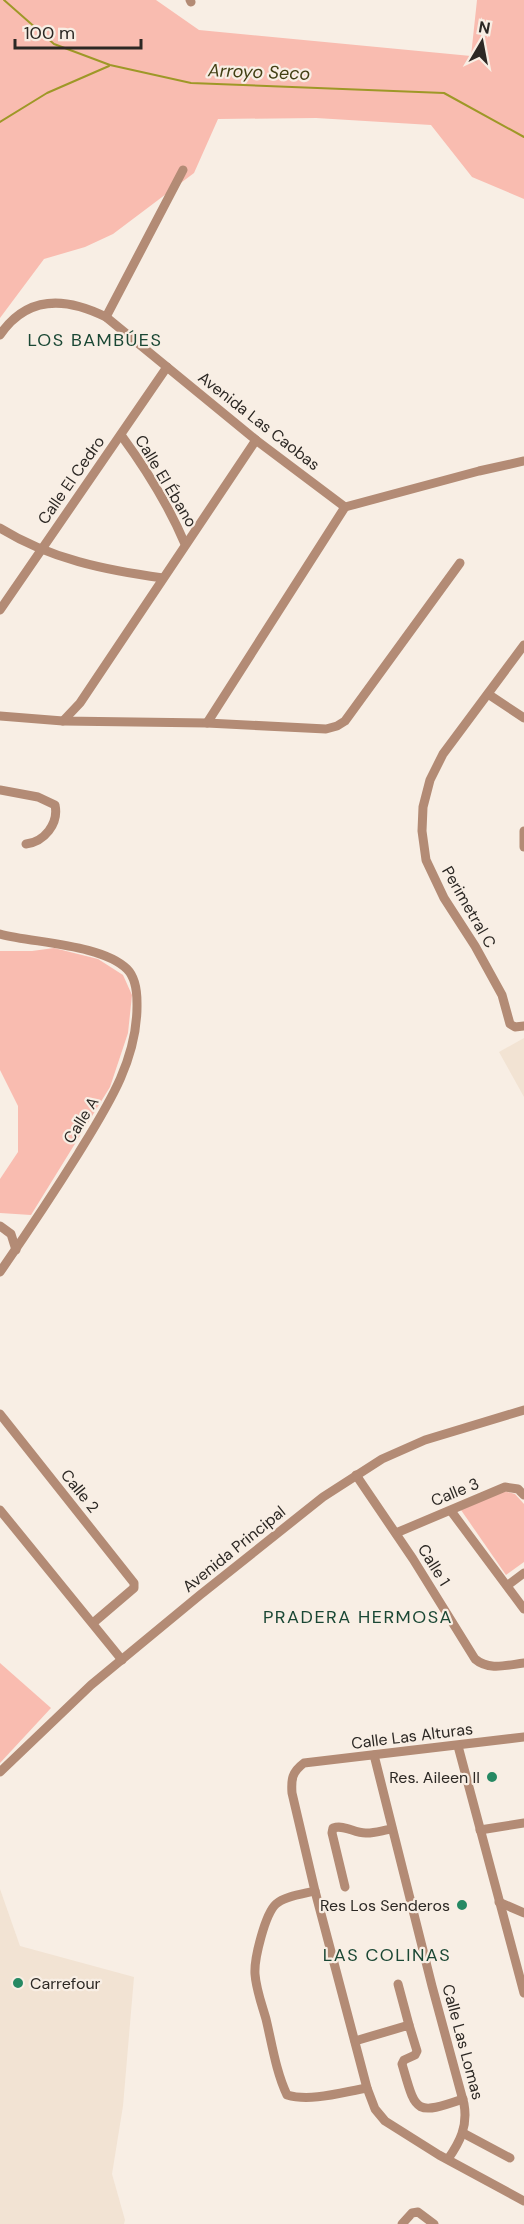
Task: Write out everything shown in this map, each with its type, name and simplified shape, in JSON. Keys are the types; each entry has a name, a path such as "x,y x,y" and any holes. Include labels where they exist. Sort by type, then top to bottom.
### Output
{"street":[{"path":"106,317 183,170"},
{"name":"Avenida Las Caobas","path":"0,335 7,324 28,308 50,302 74,304 106,317 256,440 345,507"},
{"name":"Calle El Cedro","path":"0,610 167,367"},
{"name":"Calle El Ébano","path":"121,435 151,478 175,519 185,544"},
{"path":"63,721 80,703 256,440"},
{"path":"207,723 345,507 524,461"},
{"path":"0,528 41,550 82,563 163,578"},
{"path":"0,716 90,722 207,723 326,729 337,726 345,721 459,563"},
{"name":"Perimetral C","path":"520,1027 510,1024 501,995 475,946 444,898 426,860 422,831 423,807 430,780 443,754 524,645"},
{"path":"488,694 524,718"},
{"path":"80,703 83,713 90,722"},
{"path":"0,790 38,797 55,805 56,810 51,829 35,843 26,844"},
{"path":"524,831 524,847"},
{"name":"Calle A","path":"0,934 94,952 126,967 134,980 137,996 134,1036 127,1063 111,1100 63,1179 0,1272"},
{"path":"0,1226 11,1234 15,1250"},
{"name":"Avenida Principal","path":"0,1772 91,1685 291,1522 356,1475 382,1459 425,1440 524,1410"},
{"name":"Calle 2","path":"0,1414 134,1583 134,1586 93,1623"},
{"path":"0,1433 9,1426"},
{"name":"Calle 1","path":"356,1475 396,1533 475,1659 482,1665 493,1667 524,1663"},
{"name":"Calle 3","path":"396,1533 505,1487 518,1489 524,1495"},
{"path":"0,1510 122,1660"},
{"path":"451,1511 524,1609"},
{"path":"508,1585 524,1573"},
{"name":"Calle Las Alturas","path":"315,1891 292,1793 291,1779 295,1770 304,1764 524,1739"},
{"path":"458,1746 524,1993"},
{"name":"Calle Las Lomas","path":"374,1755 463,2099 466,2117 463,2133 448,2159"},
{"path":"480,1830 524,1823"},
{"path":"345,1887 332,1833 333,1828 341,1827 357,1833 392,1829"},
{"path":"367,2088 327,2095 294,2097 287,2095 274,2053 255,1973 256,1958 270,1911 284,1900 315,1891 367,2088 375,2109 385,2121 524,2201"},
{"path":"499,1902 524,1913"},
{"path":"398,1984 417,2051 402,2064 416,2103 423,2108 433,2109 463,2099"},
{"path":"355,2041 409,2025"},
{"path":"463,2133 510,2157"},
{"path":"402,2224 412,2213 423,2214 434,2224"}],"shaded area":[{"path":"0,0 156,0 199,30 471,56 477,0 524,0 524,199 472,177 431,125 316,118 218,119 194,173 113,234 85,247 44,259 0,318"},
{"path":"54,948 98,959 123,975 132,995 128,1033 110,1087 31,1215 0,1213 0,1179 18,1152 18,1106 0,1070 0,951"},
{"path":"524,1038 524,1097 499,1052"},
{"path":"504,1491 515,1494 524,1504 524,1562 506,1575 461,1510"},
{"path":"0,1663 51,1708 0,1763"},
{"path":"0,1889 20,1946 134,1977 123,2106 112,2174 125,2220 124,2224 0,2224"}],"waterway":[{"name":"Arroyo Seco","path":"4,0 54,44 110,65 191,83 444,93 524,137"},
{"path":"0,122 47,93 109,66"}],"place":[{"name":"Res. Aileen II","path":"492,1777"},
{"name":"Res Los Senderos","path":"462,1905"},
{"name":"Carrefour","path":"18,1983"}],"district":[{"name":"LOS BAMBÚES","path":"95,340"},
{"name":"PRADERA HERMOSA","path":"358,1617"},
{"name":"LAS COLINAS","path":"387,1955"}]}
